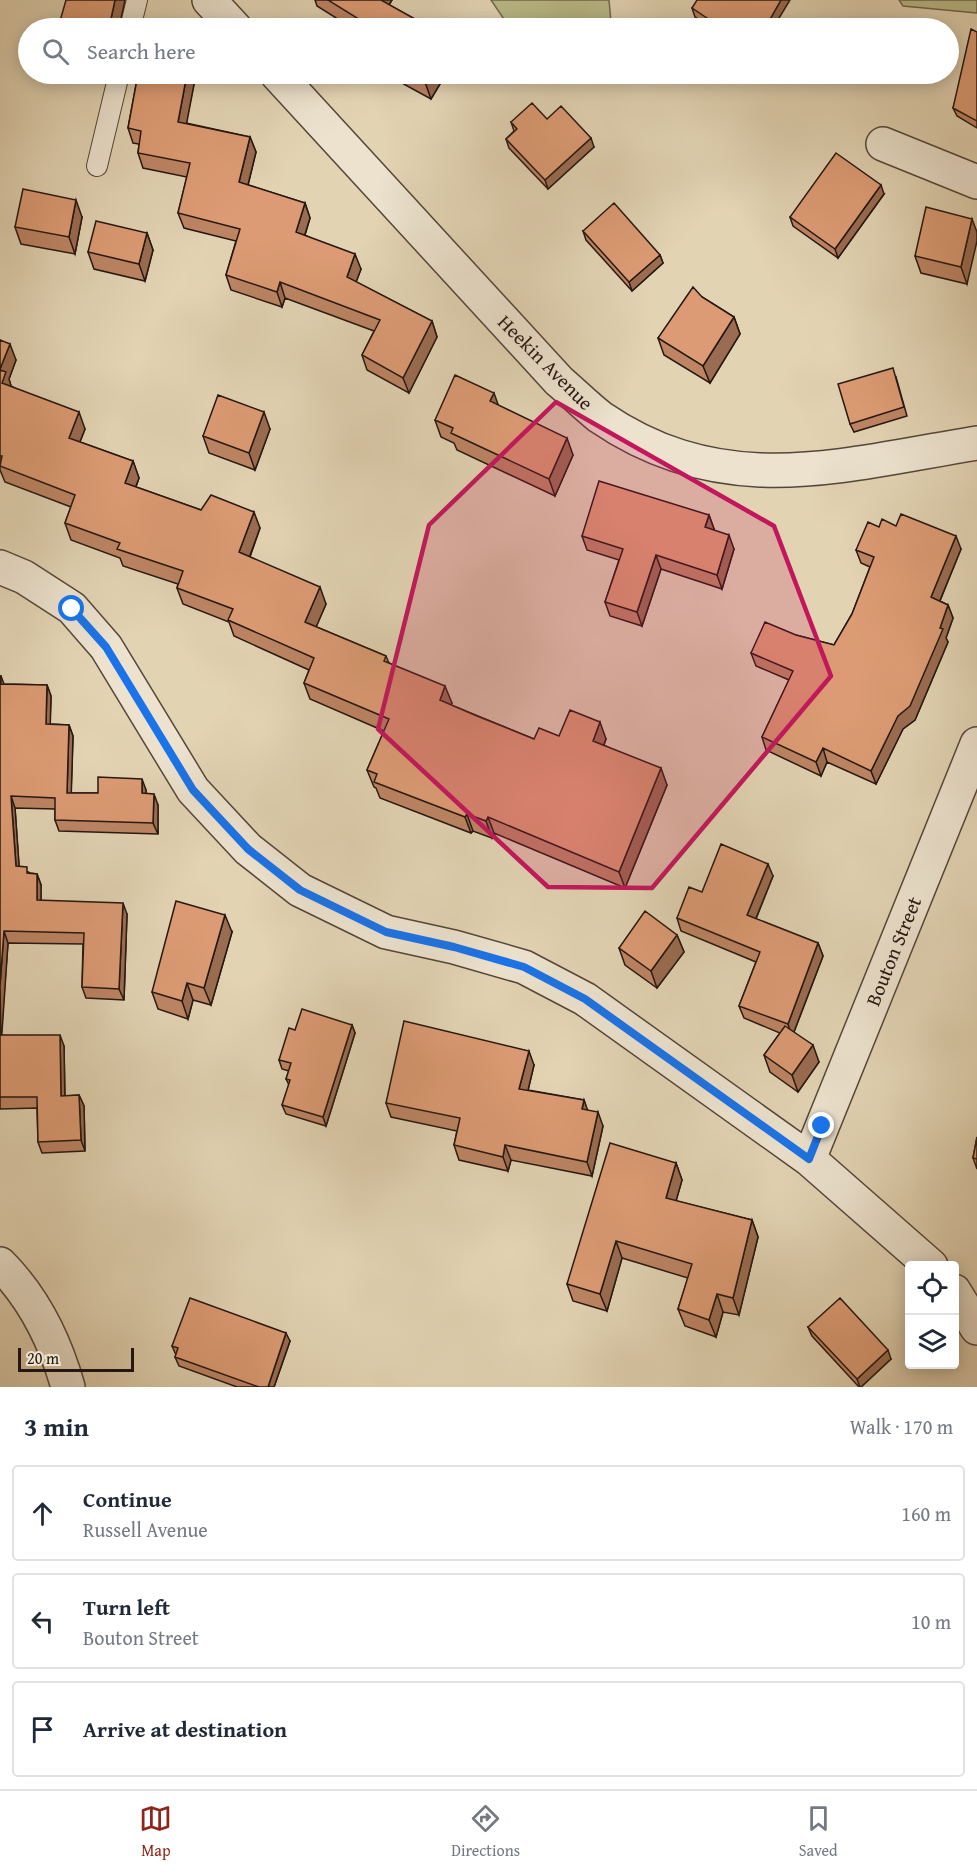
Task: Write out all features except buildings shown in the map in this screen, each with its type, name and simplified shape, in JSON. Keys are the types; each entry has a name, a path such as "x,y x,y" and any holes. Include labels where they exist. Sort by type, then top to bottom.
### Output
{"street":[{"path":"209,0 226,18"},
{"name":"Heekin Avenue","path":"286,84 559,381 600,416 646,443 697,462 750,471 804,471 977,443"},
{"path":"883,144 977,182"},
{"path":"0,567 24,577 72,609 106,647 193,790 248,849 300,890 386,932 454,947 524,967 585,999 809,1159 925,1261"},
{"name":"Bouton Street","path":"809,1159 977,744"},
{"path":"0,1264 34,1305 58,1355 68,1387"},
{"path":"959,1298 977,1328"}],"lane":[{"path":"132,18 137,0"},
{"path":"97,166 117,84"}],"highlighted area":[{"path":"556,402 774,526 831,676 652,888 548,887 378,729 429,525"}],"green space":[{"path":"491,0 609,0 611,18 503,18"},
{"path":"899,0 977,0 977,13 903,6"}],"route":[{"path":"72,609 106,647 193,790 248,849 300,890 386,932 454,947 524,967 585,999 809,1159 822,1126"}]}
